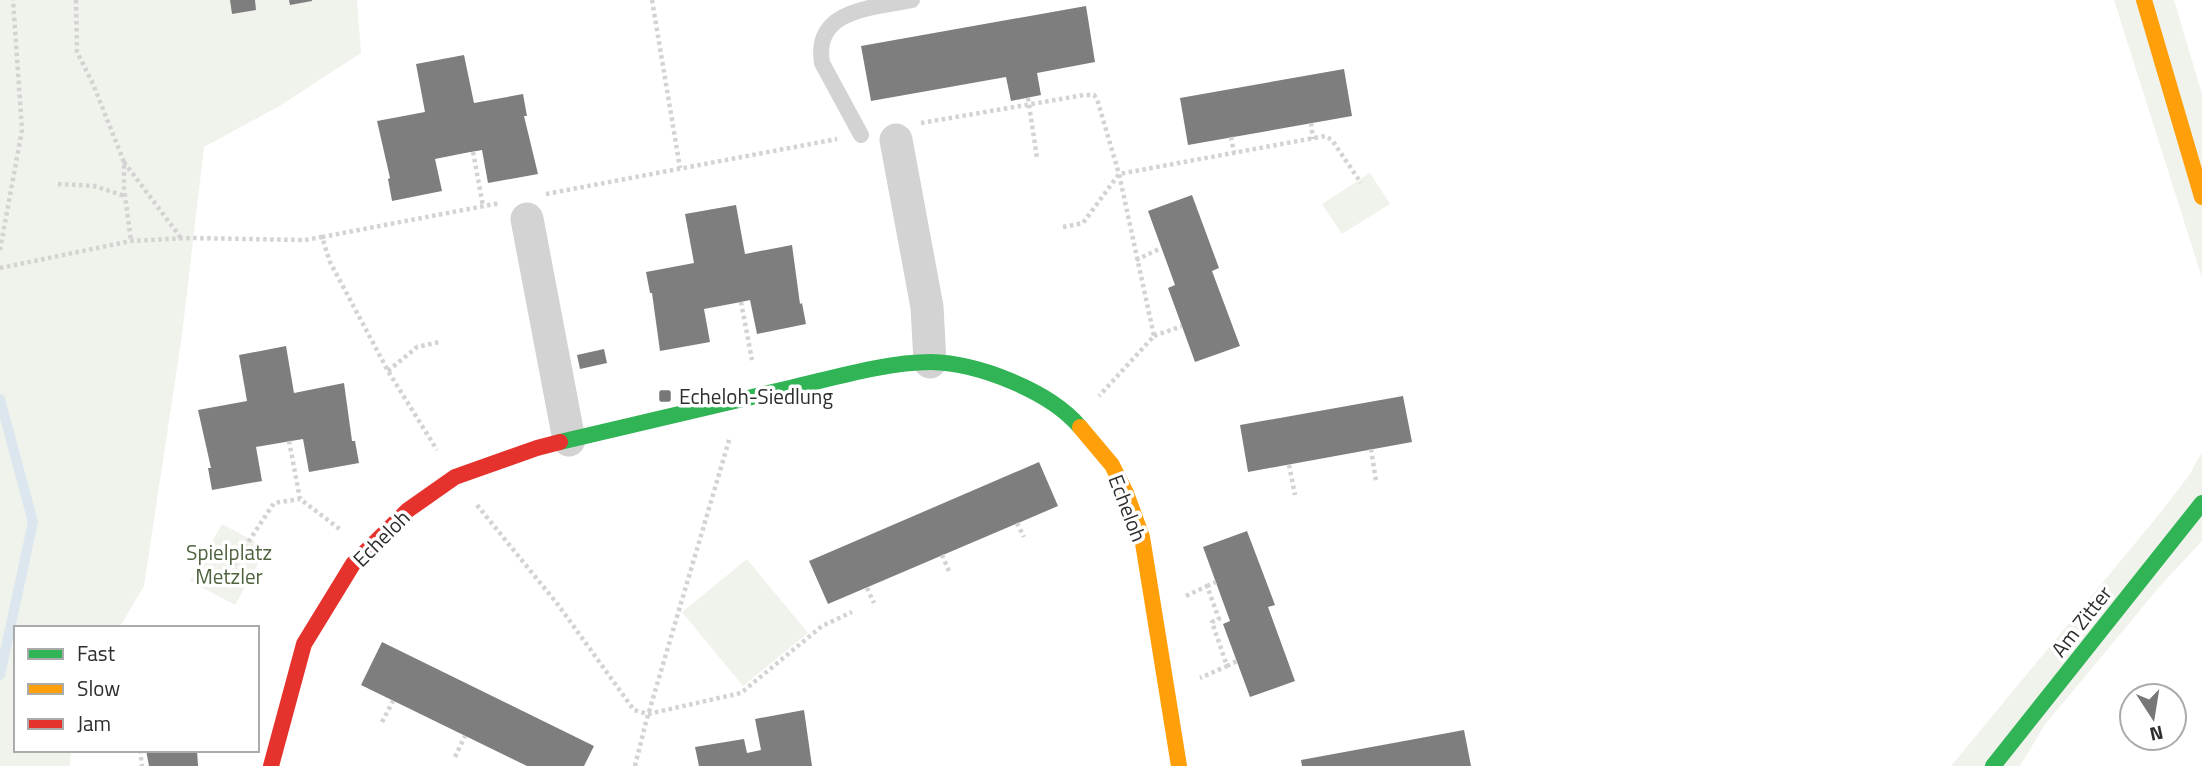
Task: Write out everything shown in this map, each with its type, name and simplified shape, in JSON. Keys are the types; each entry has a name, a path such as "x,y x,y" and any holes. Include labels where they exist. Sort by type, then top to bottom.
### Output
{"street":[{"path":"2144,0 2202,197"},
{"path":"903,132 927,307 930,362"},
{"path":"524,205 569,440"},
{"name":"Echeloh","path":"271,766 304,644 353,564 408,510 455,477 537,448 569,440 867,370 930,362 964,365 1035,391 1070,415 1112,466 1126,493 1142,537 1179,766"},
{"name":"Am Zitter","path":"1993,766 2202,503"}],"lane":[{"path":"860,135 822,63 825,36 847,13 912,0"}],"path":[{"path":"0,250 22,130 13,0"},
{"path":"76,0 77,52 93,84 124,162 181,239"},
{"path":"652,0 681,169"},
{"path":"903,132 1029,104 1094,95 1101,108 1119,174 1154,336"},
{"path":"1028,98 1037,158"},
{"path":"1311,123 1313,139"},
{"path":"322,237 483,206 524,205 681,169 860,135"},
{"path":"1063,228 1083,223 1119,174 1325,136 1332,140 1361,183"},
{"path":"1231,137 1234,153"},
{"path":"473,152 483,206"},
{"path":"124,162 131,241"},
{"path":"58,184 94,186 125,196"},
{"path":"1136,260 1161,248"},
{"path":"741,302 758,396"},
{"path":"1076,421 1154,336 1182,326"},
{"path":"388,371 417,347 439,342"},
{"path":"635,766 741,399"},
{"path":"289,441 300,499 367,550"},
{"path":"1371,449 1376,481"},
{"path":"1289,465 1295,495"},
{"path":"233,565 274,503 300,499"},
{"path":"1017,523 1024,537"},
{"path":"942,555 949,570"},
{"path":"1154,610 1216,582"},
{"path":"1206,586 1219,619 1212,622 1227,666"},
{"path":"867,588 874,603"},
{"path":"1167,692 1237,661"},
{"path":"382,722 393,701"},
{"path":"455,757 465,736"}],"green space":[{"path":"0,0 357,0 361,53 281,105 204,147 182,335 144,586 120,626 14,626 14,752 71,752 70,766 0,766"},
{"path":"2114,0 2174,0 2202,94 2202,278"},
{"path":"1370,173 1390,204 1342,234 1322,204"},
{"path":"2202,452 2202,541 2160,586 2044,726 2020,766 1951,766 2161,512 2190,474"},
{"name":"Spielplatz Metzler","path":"222,524 267,548 235,605 190,581"},
{"path":"747,559 808,633 743,686 682,612"}],"building":[{"path":"230,0 255,0 256,10 232,14"},
{"path":"289,0 312,0 312,1 290,5"},
{"path":"1086,6 1095,62 1037,73 1041,95 1011,101 1006,77 871,101 861,46"},
{"path":"464,55 474,103 523,94 527,116 524,116 538,174 488,183 482,150 465,153 435,159 442,191 392,201 390,178 377,121 425,112 416,64"},
{"path":"1344,69 1352,116 1188,145 1180,98"},
{"path":"1192,195 1219,268 1212,271 1240,346 1195,362 1168,288 1175,285 1148,211"},
{"path":"736,205 745,254 792,245 800,304 802,303 806,324 757,334 750,300 704,309 710,342 660,351 652,293 646,272 694,263 685,214"},
{"path":"286,346 294,393 344,383 352,441 355,441 359,463 309,472 303,439 256,447 262,481 212,490 208,468 211,468 198,410 247,401 239,355"},
{"path":"604,349 607,363 580,369 577,355"},
{"path":"1403,396 1412,442 1248,472 1240,425"},
{"path":"1039,462 1058,506 828,604 809,561"},
{"path":"1247,531 1275,605 1268,607 1295,681 1250,697 1223,624 1230,621 1203,547"},
{"path":"382,642 594,746 584,766 527,766 361,685"},
{"path":"804,710 812,766 699,766 695,747 744,739 747,753 761,750 755,719"},
{"path":"1464,730 1471,766 1302,766 1301,760"},
{"path":"146,752 197,752 198,766 149,766"}],"waterway":[{"path":"0,399 33,522 0,675"}],"traffic: fast":[{"path":"560,442 860,371 931,362 970,368 1012,381 1051,402 1080,427"},
{"path":"1993,766 2202,503"}],"traffic: slow":[{"path":"2144,0 2202,197"},
{"path":"1080,427 1112,465 1126,493 1142,537 1179,766"}],"traffic: jam":[{"path":"271,766 304,644 353,564 408,510 455,477 560,442"}],"place":[{"name":"Echeloh-Siedlung","path":"665,396"}]}
